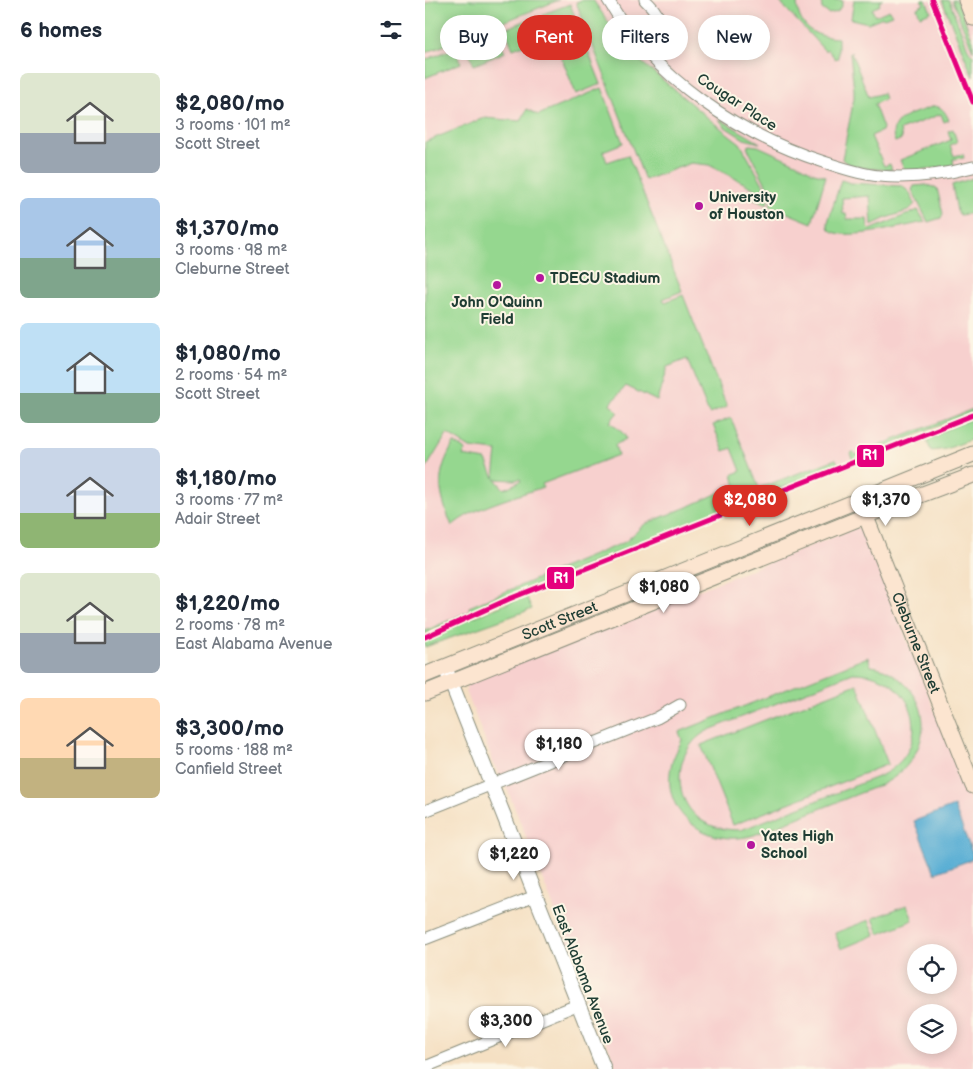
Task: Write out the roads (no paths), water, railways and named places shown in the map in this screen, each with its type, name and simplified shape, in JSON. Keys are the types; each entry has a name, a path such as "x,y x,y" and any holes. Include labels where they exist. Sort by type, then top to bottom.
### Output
{"main road":[{"path":"966,0 973,18"},
{"name":"Scott Street","path":"425,675 973,454"},
{"name":"Scott Street","path":"425,693 973,474"},
{"name":"Cleburne Street","path":"859,500 973,786"},
{"path":"735,549 742,567"},
{"path":"591,607 598,625"}],"street":[{"path":"645,0 655,9 657,15"},
{"name":"Cougar Place","path":"612,1 620,15"},
{"name":"Cougar Place","path":"655,60 664,70 706,103 763,138 803,156 847,170 878,176 916,177 973,167"},
{"name":"East Alabama Avenue","path":"445,666 603,1069"},
{"path":"425,811 657,718 680,705"},
{"path":"425,939 535,896"},
{"path":"425,1067 577,1006"}],"water":[{"path":"954,806 973,859 935,873 914,821"}],"place":[{"name":"University of Houston","path":"699,206"},
{"name":"TDECU Stadium","path":"540,278"},
{"name":"John O'Quinn Field","path":"497,285"},
{"name":"Yates High School","path":"751,845"}]}
